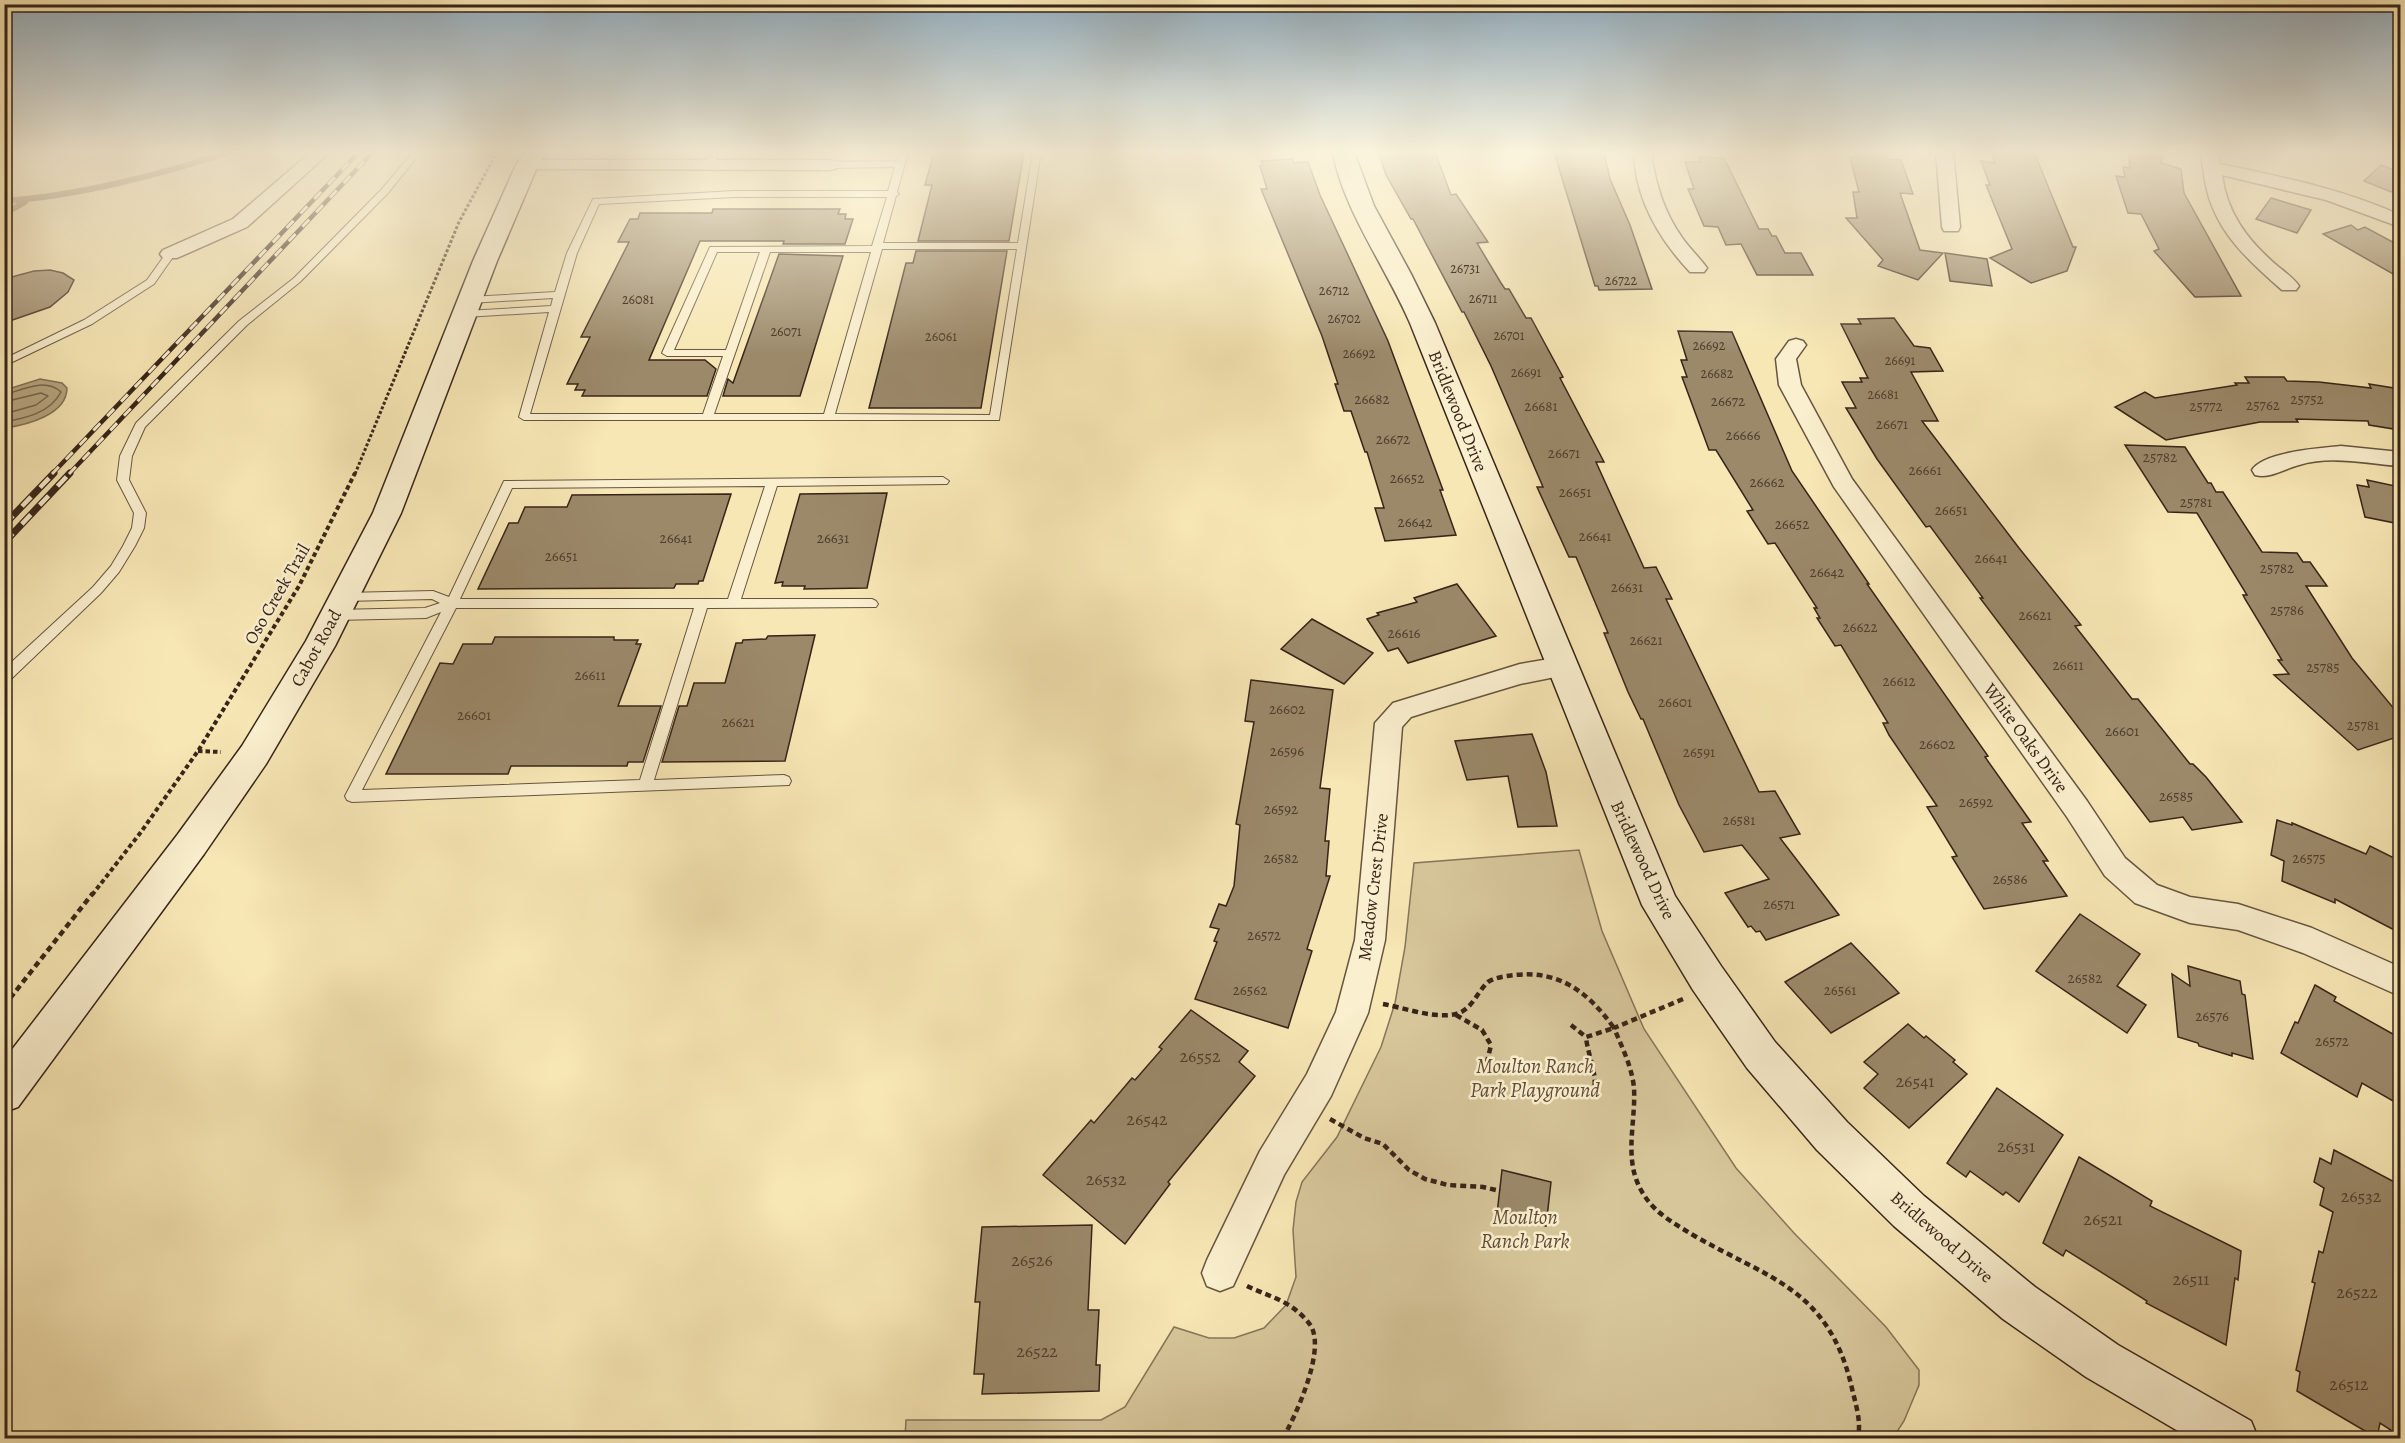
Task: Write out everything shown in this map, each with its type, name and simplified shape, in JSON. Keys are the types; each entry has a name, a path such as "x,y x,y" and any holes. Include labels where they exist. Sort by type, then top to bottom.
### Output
{"street":[{"path":"170,254 244,219"},
{"name":"Cabot Road","path":"4,1093 191,844 254,755 340,606 387,513 485,261 504,219"},
{"name":"Bridlewood Drive","path":"1370,219 1408,291 1430,342 1660,905 1712,986 1761,1055 1832,1136 1909,1211 2019,1303 2102,1361 2234,1438"},
{"path":"1661,219 1678,249 1697,268"},
{"path":"1950,219 1951,227"},
{"path":"2227,219 2250,252 2289,286"},
{"name":"White Oaks Drive","path":"1796,345 1786,358 1790,385 1842,482 2077,809 2115,867 2146,894 2190,910 2238,917 2313,942 2400,982"},
{"path":"2263,470 2298,457 2342,453 2400,459"},
{"name":"Meadow Crest Drive","path":"1220,1273 1272,1163 1319,1085 1352,1013 1370,940 1389,723 1402,710 1411,707 1520,674 1561,667"}],"lane":[{"path":"4,676 97,590 115,569 129,546 138,528 140,513 123,480 126,456 140,425 243,323 297,280 356,219"},
{"path":"588,219 572,253 558,295 524,417 995,418 1026,219"},
{"path":"828,418 886,219"},
{"path":"730,353 667,353 713,249 1022,246"},
{"path":"707,418 766,249"},
{"path":"4,363 88,322 151,282 170,254"},
{"path":"468,307 558,295"},
{"path":"468,307 554,309"},
{"path":"784,781 352,796 452,603 508,484 942,481"},
{"path":"732,604 772,482"},
{"path":"340,606 434,595 452,603"},
{"path":"340,606 426,613 452,603 872,604"},
{"path":"645,786 702,604"}],"path":[{"name":"Oso Creek Trail","path":"4,1006 141,832 178,780 299,586 348,488 460,219"},
{"path":"1455,1014 1468,1007 1490,980 1509,975 1541,973 1575,985 1599,1007 1614,1028 1631,1067 1634,1097 1630,1129 1631,1159 1639,1188 1661,1215 1707,1244 1794,1290 1822,1317 1842,1350 1853,1386 1859,1433 1857,1438"},
{"path":"1586,1037 1614,1028 1712,986"},
{"path":"1356,997 1404,1009 1455,1014 1482,1030 1491,1045 1486,1066"},
{"path":"1571,1025 1586,1037 1589,1060 1596,1072 1598,1085 1592,1097"},
{"path":"1307,1105 1350,1131 1383,1144 1409,1170 1425,1179 1448,1185 1483,1187 1500,1191"},
{"path":"1220,1273 1296,1311 1312,1330 1312,1351 1307,1383 1291,1426 1283,1438"}],"green space":[{"name":"Moulton Ranch Park","path":"1579,850 1602,931 1644,1029 1736,1168 1794,1233 1886,1327 1919,1370 1919,1385 1904,1421 1893,1438 905,1438 906,1420 1101,1420 1125,1407 1174,1327 1209,1338 1234,1338 1264,1328 1286,1305 1296,1277 1293,1230 1296,1202 1302,1182 1337,1137 1381,1047 1395,1003 1405,947 1414,863"}],"water":[{"path":"40,379 62,383 67,388 60,405 44,417 5,428 5,390"}],"building":[{"path":"630,219 853,219 845,244 700,241 649,360 705,360 716,369 707,396 582,396 585,390 575,390 578,384 567,384 590,337 581,337 629,242 618,242"},
{"path":"923,219 1013,219 1009,241 918,241"},
{"path":"1274,219 1331,219 1388,341 1443,490 1440,490 1456,535 1385,541 1375,508 1384,508 1367,452 1365,452 1351,411 1344,411 1335,384 1338,384 1322,336"},
{"path":"1413,219 1473,219 1488,242 1477,243 1505,289 1509,289 1526,318 1531,318 1563,377 1560,378 1604,462 1596,462 1644,568 1656,567 1672,599 1666,599 1759,792 1775,791 1800,834 1780,838 1839,915 1766,940 1760,931 1756,932 1751,926 1748,927 1725,893 1769,879 1742,845 1704,852 1679,805 1643,719 1628,692 1604,633 1608,633 1576,557 1569,557 1537,487 1543,487 1491,366"},
{"path":"1575,219 1628,219 1652,289 1599,290 1598,286 1595,286"},
{"path":"1701,219 1754,219 1759,229 1768,229 1772,236 1776,236 1785,253 1801,253 1813,275 1757,275 1741,244 1726,245 1718,227 1704,226"},
{"path":"1847,219 1909,219 1920,250 1943,253 1918,280 1878,266 1883,260"},
{"path":"2000,219 2062,219 2073,247 2076,247 2067,271 2031,283 1990,258 2012,249"},
{"path":"2144,219 2199,219 2241,296 2195,297 2154,251 2159,249"},
{"path":"2257,219 2305,219 2297,233"},
{"path":"2351,225 2358,230 2365,227 2400,246 2400,278 2323,234"},
{"path":"916,251 1007,251 981,408 869,408 906,263 913,263"},
{"path":"1945,253 1987,259 1992,286 1950,281"},
{"path":"779,254 843,256 800,396 723,396 728,379 733,383"},
{"path":"50,270 63,273 74,280 68,292 50,307 4,323 4,279 34,271"},
{"path":"1894,318 1914,346 1930,348 1943,371 1911,372 1938,421 1922,421 2081,625 2075,626 2132,699 2138,699 2190,764 2193,764 2206,777 2242,822 2192,830 2183,817 2150,822 1980,598 1983,598 1930,526 1926,527 1877,459 1846,408 1856,408 1842,382 1862,382 1860,378 1868,378 1841,324 1861,324 1858,319"},
{"path":"1678,331 1732,332 1792,471 2031,822 2022,823 2048,861 2043,861 2067,896 1984,909 1952,857 1957,856 1927,807 1937,806 1889,735 1883,723 1888,723 1841,645 1835,646 1817,618 1820,618 1814,608 1817,608 1775,543 1768,544 1747,511 1753,510 1716,450 1709,450 1682,377 1687,377 1681,360 1687,360"},
{"path":"2245,377 2284,377 2287,381 2371,388 2369,384 2400,389 2400,430 2369,425 2368,421 2296,419 2298,422 2260,422 2166,440 2115,407 2145,392 2155,398 2237,385 2235,383 2249,383"},
{"path":"2125,445 2185,447 2208,483 2211,483 2216,492 2223,492 2262,552 2297,553 2303,562 2310,562 2327,586 2306,586 2352,658 2400,716 2400,736 2358,750 2274,675 2289,674 2278,660 2282,660 2243,595 2247,595 2197,513 2168,512"},
{"path":"2367,480 2400,487 2400,524 2365,517 2357,485 2369,487"},
{"path":"887,493 867,588 804,589 805,586 782,586 783,582 775,583 800,494"},
{"path":"731,494 703,581 699,581 698,584 676,584 674,588 478,589 509,523 518,523 525,507 567,507 572,495"},
{"path":"1457,584 1496,636 1408,663 1398,648 1388,651 1367,619 1379,615 1377,613 1417,602 1414,598"},
{"path":"1312,619 1373,653 1344,684 1281,649"},
{"path":"815,635 785,761 662,762 679,706 687,706 694,683 725,683 736,643 742,643 743,640 766,639 768,636"},
{"path":"495,637 614,637 614,640 638,640 636,644 641,644 618,706 661,706 643,762 628,762 627,766 511,766 508,774 386,774 440,663 453,664 463,644 492,644"},
{"path":"1251,680 1333,690 1320,788 1330,789 1325,841 1329,841 1326,876 1330,876 1307,949 1312,951 1288,1028 1195,999 1217,942 1214,941 1219,929 1210,927 1219,904 1226,906 1234,886 1240,825 1236,824 1254,722 1245,721"},
{"path":"1532,734 1546,772 1557,826 1518,827 1508,776 1467,780 1455,741"},
{"path":"2277,820 2292,825 2292,823 2366,854 2370,846 2400,861 2400,933 2335,899 2335,903 2282,881 2284,861 2271,855"},
{"path":"2080,914 2140,954 2117,986 2146,1005 2127,1033 2036,971"},
{"path":"1851,943 1899,993 1831,1033 1785,982"},
{"path":"2188,966 2240,981 2242,994 2245,995 2253,1059 2232,1053 2232,1056 2178,1037 2172,974 2190,986"},
{"path":"2315,985 2336,997 2334,1001 2400,1038 2400,1105 2362,1083 2357,1097 2281,1053"},
{"path":"1191,1010 1248,1051 1239,1062 1255,1076 1168,1182 1170,1184 1125,1244 1043,1175 1091,1120 1094,1123 1132,1078 1135,1080 1162,1049 1159,1047"},
{"path":"1908,1024 1955,1060 1953,1062 1967,1074 1909,1128 1864,1088 1878,1074 1864,1062"},
{"path":"1997,1088 2063,1135 2019,1202 2006,1192 2003,1195 1970,1171 1966,1177 1947,1163"},
{"path":"2334,1150 2400,1185 2400,1436 2380,1423 2377,1438 2297,1391 2300,1372 2296,1370 2315,1283 2312,1282 2319,1251 2323,1253 2333,1212 2320,1205 2324,1188 2314,1182 2320,1158 2331,1164"},
{"path":"2079,1157 2152,1201 2150,1206 2241,1251 2226,1345 2146,1303 2147,1301 2066,1250 2063,1256 2043,1243"},
{"path":"1502,1170 1551,1182 1546,1226 1497,1214"},
{"path":"1092,1225 1088,1310 1099,1310 1096,1365 1100,1365 1099,1391 982,1394 984,1374 974,1374 980,1302 975,1302 982,1227"}],"railway":[{"path":"52,474 295,219"},
{"path":"69,474 309,219"},
{"path":"4,525 54,473"},
{"path":"4,543 70,473"}],"park label":[{"name":"Moulton Ranch Park Playground","path":"1535,1078"}]}
